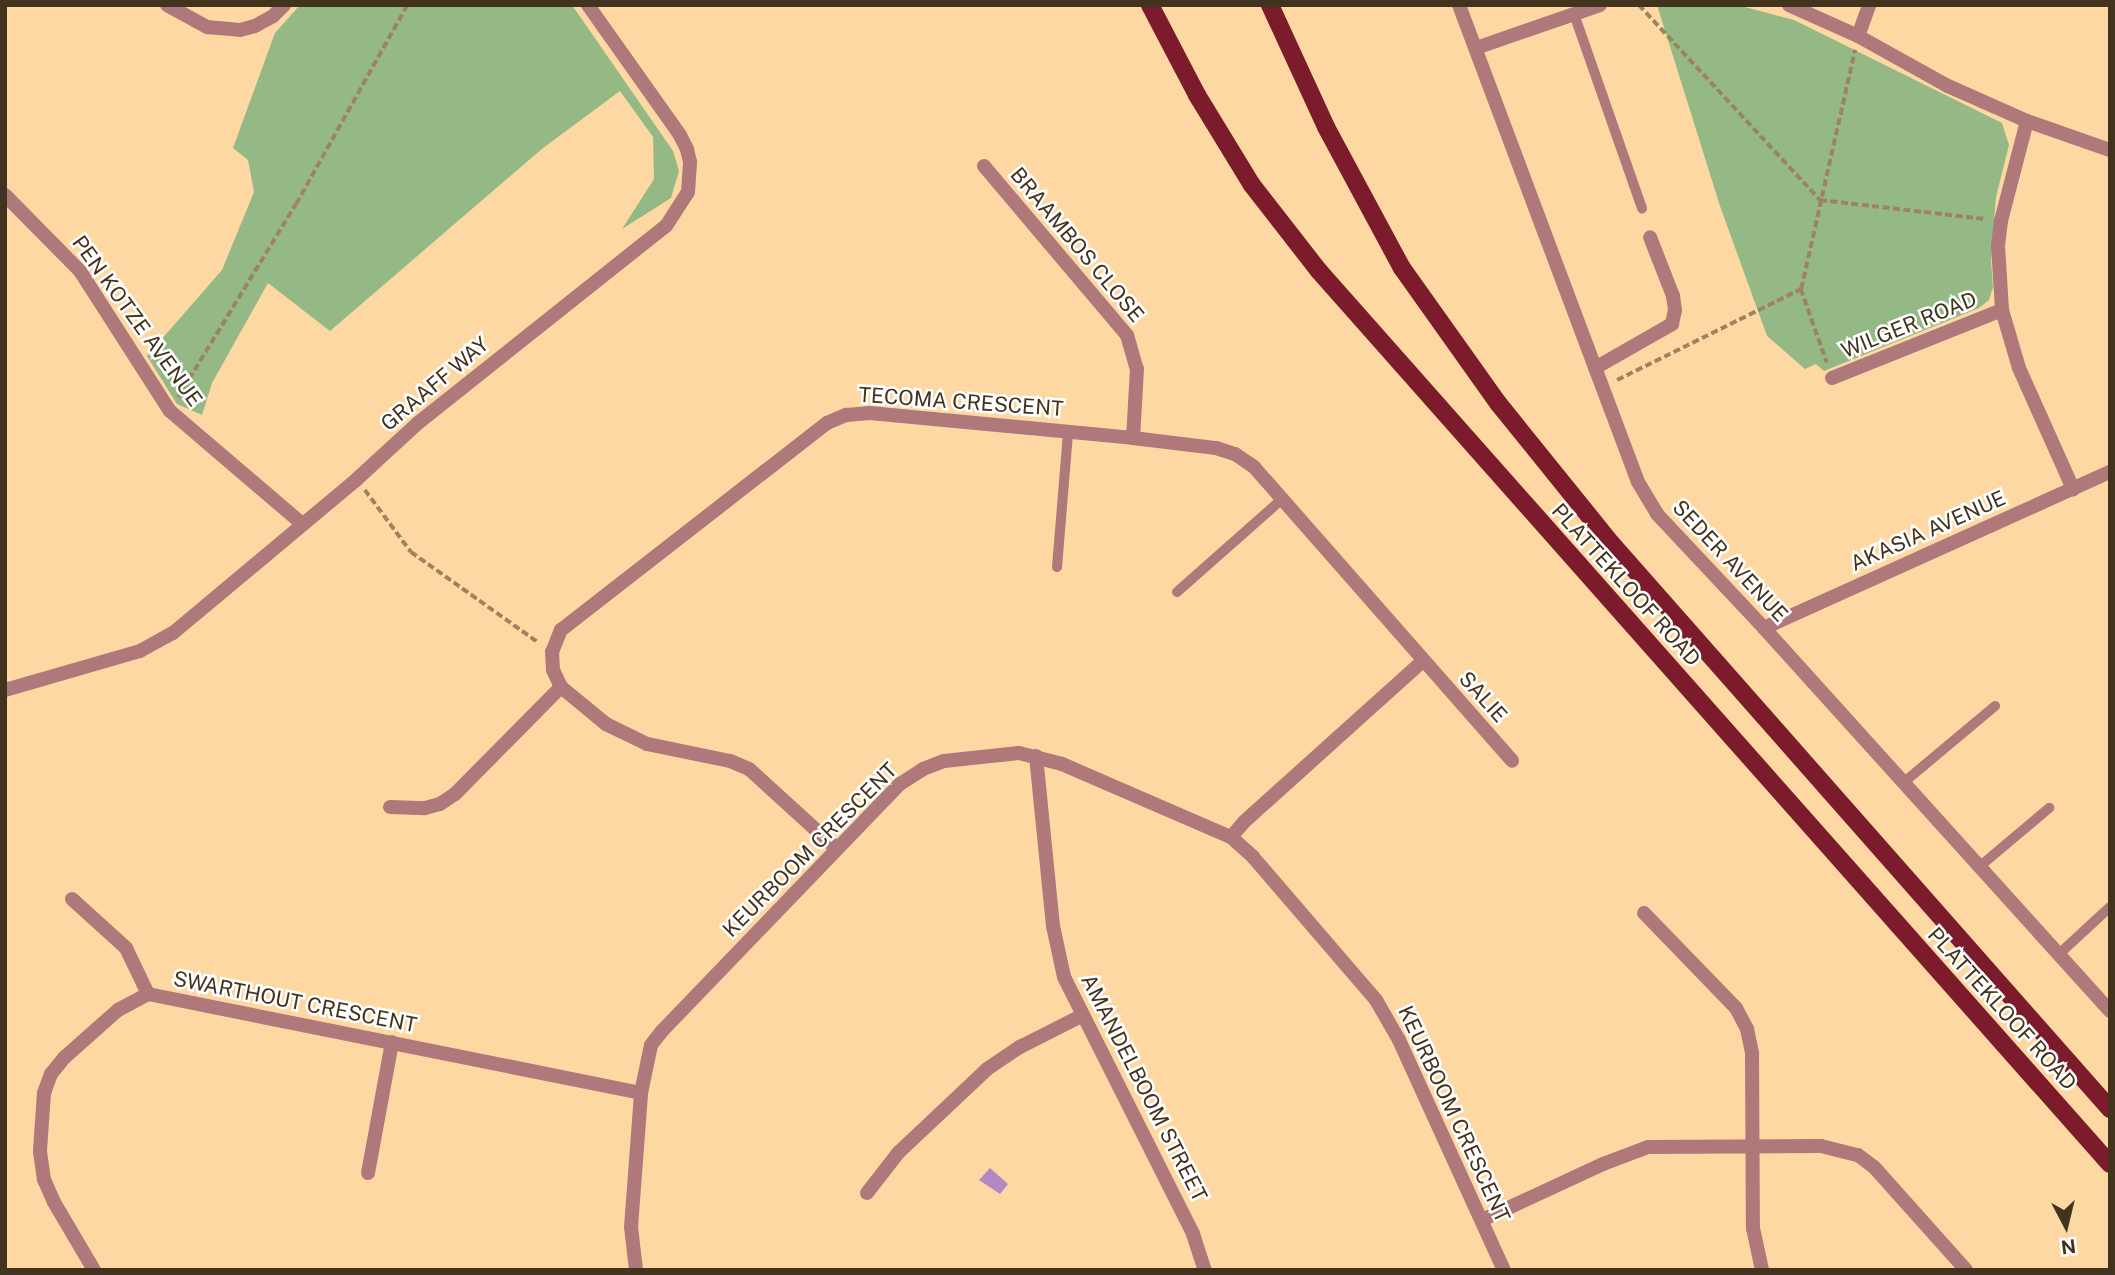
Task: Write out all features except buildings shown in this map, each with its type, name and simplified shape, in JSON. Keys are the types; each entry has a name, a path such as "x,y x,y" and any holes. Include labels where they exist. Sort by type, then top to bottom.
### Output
{"main road":[{"name":"PLATTEKLOOF ROAD","path":"1150,5 1197,95 1252,185 1319,271 2110,1164"},
{"name":"PLATTEKLOOF ROAD","path":"1270,5 1326,127 1402,268 1498,403 1611,543 2110,1109"}],"street":[{"path":"167,5 207,27 240,30 273,16 284,5"},
{"name":"GRAAFF WAY","path":"5,690 140,651 173,633 301,523 357,480 418,423 666,226 681,206 690,175 690,162 684,142 588,5"},
{"name":"SEDER AVENUE","path":"1460,5 1638,482 1657,514 1764,628 2110,1011"},
{"path":"1476,48 1600,5"},
{"path":"1789,5 1858,36 1920,74 2027,121 2110,150"},
{"path":"1858,36 1869,5"},
{"path":"2027,121 2001,221 1998,246 2002,310 2019,368 2073,489"},
{"name":"BRAAMBOS CLOSE","path":"984,166 1127,335 1137,369 1133,438"},
{"name":"PEN KOTZE AVENUE","path":"5,195 80,271 170,411 301,523"},
{"path":"1595,368 1672,324 1675,310 1673,296 1650,237"},
{"name":"WILGER ROAD","path":"1832,378 2002,310"},
{"name":"TECOMA CRESCENT","path":"552,652 561,630 827,423 846,415 870,413 1133,438 1216,448 1235,454 1254,467 1423,661"},
{"name":"AKASIA AVENUE","path":"1764,628 2110,472"},
{"path":"552,652 553,670 561,687 606,723 627,736 648,744 730,761 749,769 836,849"},
{"path":"1231,837 1244,821 1423,661"},
{"name":"SALIE","path":"1423,661 1512,761"},
{"path":"390,807 425,808 447,799 561,687"},
{"name":"KEURBOOM CRESCENT","path":"636,1270 631,1227 641,1093 648,1055 662,1031 900,784 923,769 944,761 993,754 1036,756 1231,837 1253,857 1376,1000 1399,1040 1504,1270"},
{"name":"AMANDELBOOM STREET","path":"1036,756 1055,940 1064,977 1081,1016 1193,1234 1205,1270"},
{"path":"72,899 126,948 148,994"},
{"path":"1644,914 1736,1008 1747,1029 1752,1053 1753,1228 1762,1270"},
{"name":"SWARTHOUT CRESCENT","path":"94,1270 44,1180 40,1151 44,1093 51,1074 65,1057 118,1010 148,994 641,1093"},
{"path":"867,1193 898,1153 987,1069 1020,1047 1081,1016"},
{"path":"368,1173 392,1042"},
{"path":"1482,1220 1615,1159 1648,1147 1821,1146 1858,1155 1874,1167 1966,1270"}],"lane":[{"path":"1574,14 1642,208"},
{"path":"1057,567 1068,432"},
{"path":"1177,592 1282,499"},
{"path":"1903,783 1994,706"},
{"path":"1979,867 2049,808"},
{"path":"2059,954 2110,907"}],"path":[{"path":"170,411 296,204 407,5"},
{"path":"1639,5 1820,200 2001,221"},
{"path":"1832,378 1801,289 1858,36"},
{"path":"1602,388 1801,289"},
{"path":"357,480 411,552 552,652"}],"green space":[{"path":"300,5 572,5 673,151 679,171 671,198 622,229 654,179 653,137 620,91 543,148 330,331 268,283 212,383 202,415 177,404 147,356 222,270 254,192 248,160 233,148 275,33"},
{"path":"1657,5 1737,5 1794,20 2002,123 2009,145 1996,197 1991,260 1993,287 1989,300 1979,308 1824,371 1816,364 1805,369 1767,336 1720,206"}],"shaded area":[{"path":"990,1168 1008,1184 1000,1194 979,1180"}]}
